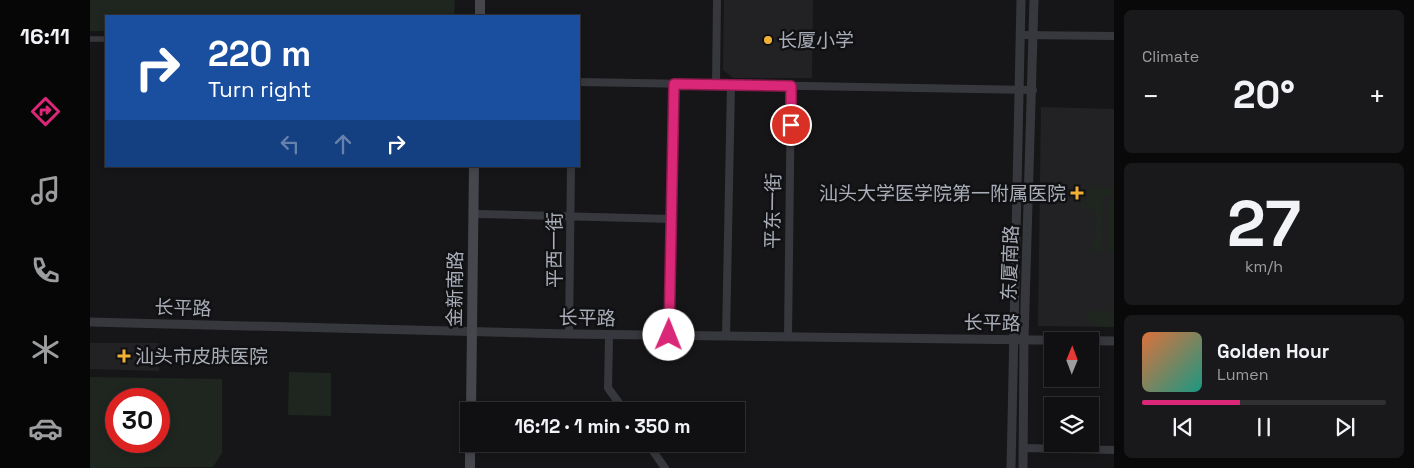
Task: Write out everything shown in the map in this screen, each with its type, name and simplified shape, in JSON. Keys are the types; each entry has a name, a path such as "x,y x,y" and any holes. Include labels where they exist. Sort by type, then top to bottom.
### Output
{"main road":[{"path":"475,0 475,15"},
{"path":"480,0 480,15"},
{"name":"金新南路","path":"474,167 476,402"},
{"name":"金新南路","path":"471,402 478,167"},
{"path":"470,452 470,468"},
{"path":"475,452 475,468"}],"street":[{"path":"716,85 717,0"},
{"name":"东厦南路","path":"1011,468 1021,0"},
{"name":"东厦南路","path":"1022,468 1034,0"},
{"path":"1021,35 1114,36"},
{"path":"90,39 105,39"},
{"path":"580,82 1033,90"},
{"path":"669,335 674,84"},
{"path":"726,336 731,85"},
{"name":"平东一街","path":"788,336 791,86"},
{"name":"平西一街","path":"569,334 571,167"},
{"path":"478,214 671,219"},
{"name":"长平路","path":"90,322 609,338 1013,342 1114,341"},
{"name":"长平路","path":"90,326 474,334 788,336 1013,342"},
{"path":"609,338 608,388 618,402"},
{"name":"长平路","path":"1024,342 1044,343"},
{"path":"1099,345 1114,345"},
{"path":"1023,448 1114,450"},
{"path":"654,452 665,468"}],"shaded area":[{"path":"90,0 455,0 454,15 105,15 105,31 90,31"},
{"name":"长厦小学","path":"724,0 813,0 812,78 733,78 723,70"},
{"name":"汕头大学医学院第一附属医院","path":"1041,107 1114,109 1114,327 1038,326"},
{"path":"1087,187 1113,187 1113,197 1103,197 1102,253 1090,252 1091,243 1095,243 1096,210 1082,209 1082,205 1086,205"},
{"path":"1114,200 1114,254 1107,251 1108,204"},
{"path":"1088,311 1114,311 1114,327 1093,326 1088,321"},
{"name":"汕头市皮肤医院","path":"90,343 159,343 159,371 90,369"},
{"path":"289,372 331,373 331,416 288,415"},
{"path":"90,377 222,379 222,453 213,467 90,468"}],"place":[{"name":"长厦小学","path":"768,40"},
{"name":"汕头大学医学院第一附属医院","path":"1077,193"},
{"name":"汕头市皮肤医院","path":"124,356"}],"route":[{"path":"669,335 674,84 791,86 791,125"}]}
